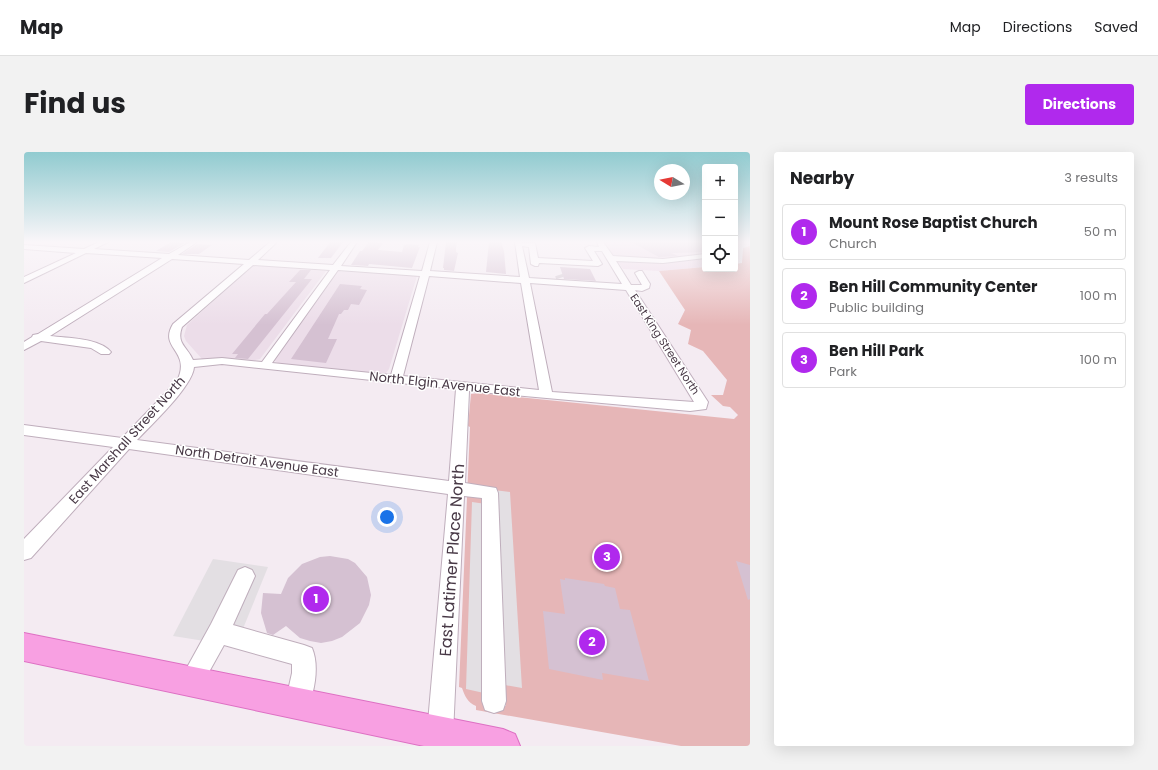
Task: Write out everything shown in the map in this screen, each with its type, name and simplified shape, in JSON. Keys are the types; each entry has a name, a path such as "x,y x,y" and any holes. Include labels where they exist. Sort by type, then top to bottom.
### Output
{"main road":[{"path":"24,647 297,704 450,739 503,746"}],"street":[{"path":"24,280 45,270"},
{"path":"24,348 149,270"},
{"name":"East Marshall Street North","path":"24,552 187,376 189,364 188,358 174,341 174,334 177,326 242,270"},
{"path":"265,365 333,270"},
{"path":"360,270 524,281 580,270"},
{"path":"396,379 425,270"},
{"path":"523,270 546,395"},
{"path":"550,270 559,274 629,288 642,288 646,286 639,273"},
{"name":"East King Street North","path":"617,270 702,402 701,406"},
{"path":"24,335 94,345 105,352"},
{"name":"North Elgin Avenue East","path":"189,364 222,361 546,395 690,408 701,406"},
{"name":"East Latimer Place North","path":"450,739 457,488 463,386"},
{"name":"North Detroit Avenue East","path":"24,430 490,493 494,701"},
{"path":"190,682 219,632 245,576"},
{"path":"219,632 304,656 304,673 297,704"}],"shaded area":[{"path":"248,270 326,271 260,359 251,361 219,358 202,359 186,341 184,336 187,325"},
{"path":"636,270 674,270 659,271"},
{"path":"702,270 702,272 738,272 738,270 750,270 750,746 681,746 476,710 476,706 468,701 462,688 459,687 470,427 468,426 471,394 479,393 734,419 738,415 730,407 723,406 711,395 723,395 727,380 703,351 688,344 691,330 678,324 685,310 659,271"},
{"path":"337,271 417,276 389,369 386,373 381,374 280,364 275,361"},
{"path":"486,489 510,492 522,688 505,685 506,706 484,702 484,693 466,689 472,502 486,504"},
{"path":"213,559 268,567 236,646 173,636"}],"building":[{"path":"300,270 311,270 304,279 312,279 248,359 235,358 238,354 232,354 265,314 267,314 296,282 289,282"},
{"path":"486,270 506,270 506,274 486,272"},
{"path":"561,270 590,270 596,281 564,279"},
{"path":"340,284 362,286 360,289 367,290 359,305 351,304 348,310 344,310 341,314 339,314 328,339 337,339 326,363 291,359"},
{"path":"330,556 348,559 355,563 367,577 371,595 369,605 360,623 342,637 321,643 300,638 286,626 273,635 267,633 261,613 263,593 281,594 288,578 302,564 320,557"},
{"path":"736,561 750,565 750,599 748,600"},
{"path":"565,578 604,584 605,586 615,588 620,609 630,610 649,681 602,673 603,680 549,669 543,611 565,614 560,579 565,580"}],"place":[{"name":"Ben Hill Park","path":"607,557"},
{"name":"Mount Rose Baptist Church","path":"316,599"},
{"name":"Ben Hill Community Center","path":"592,642"}]}
